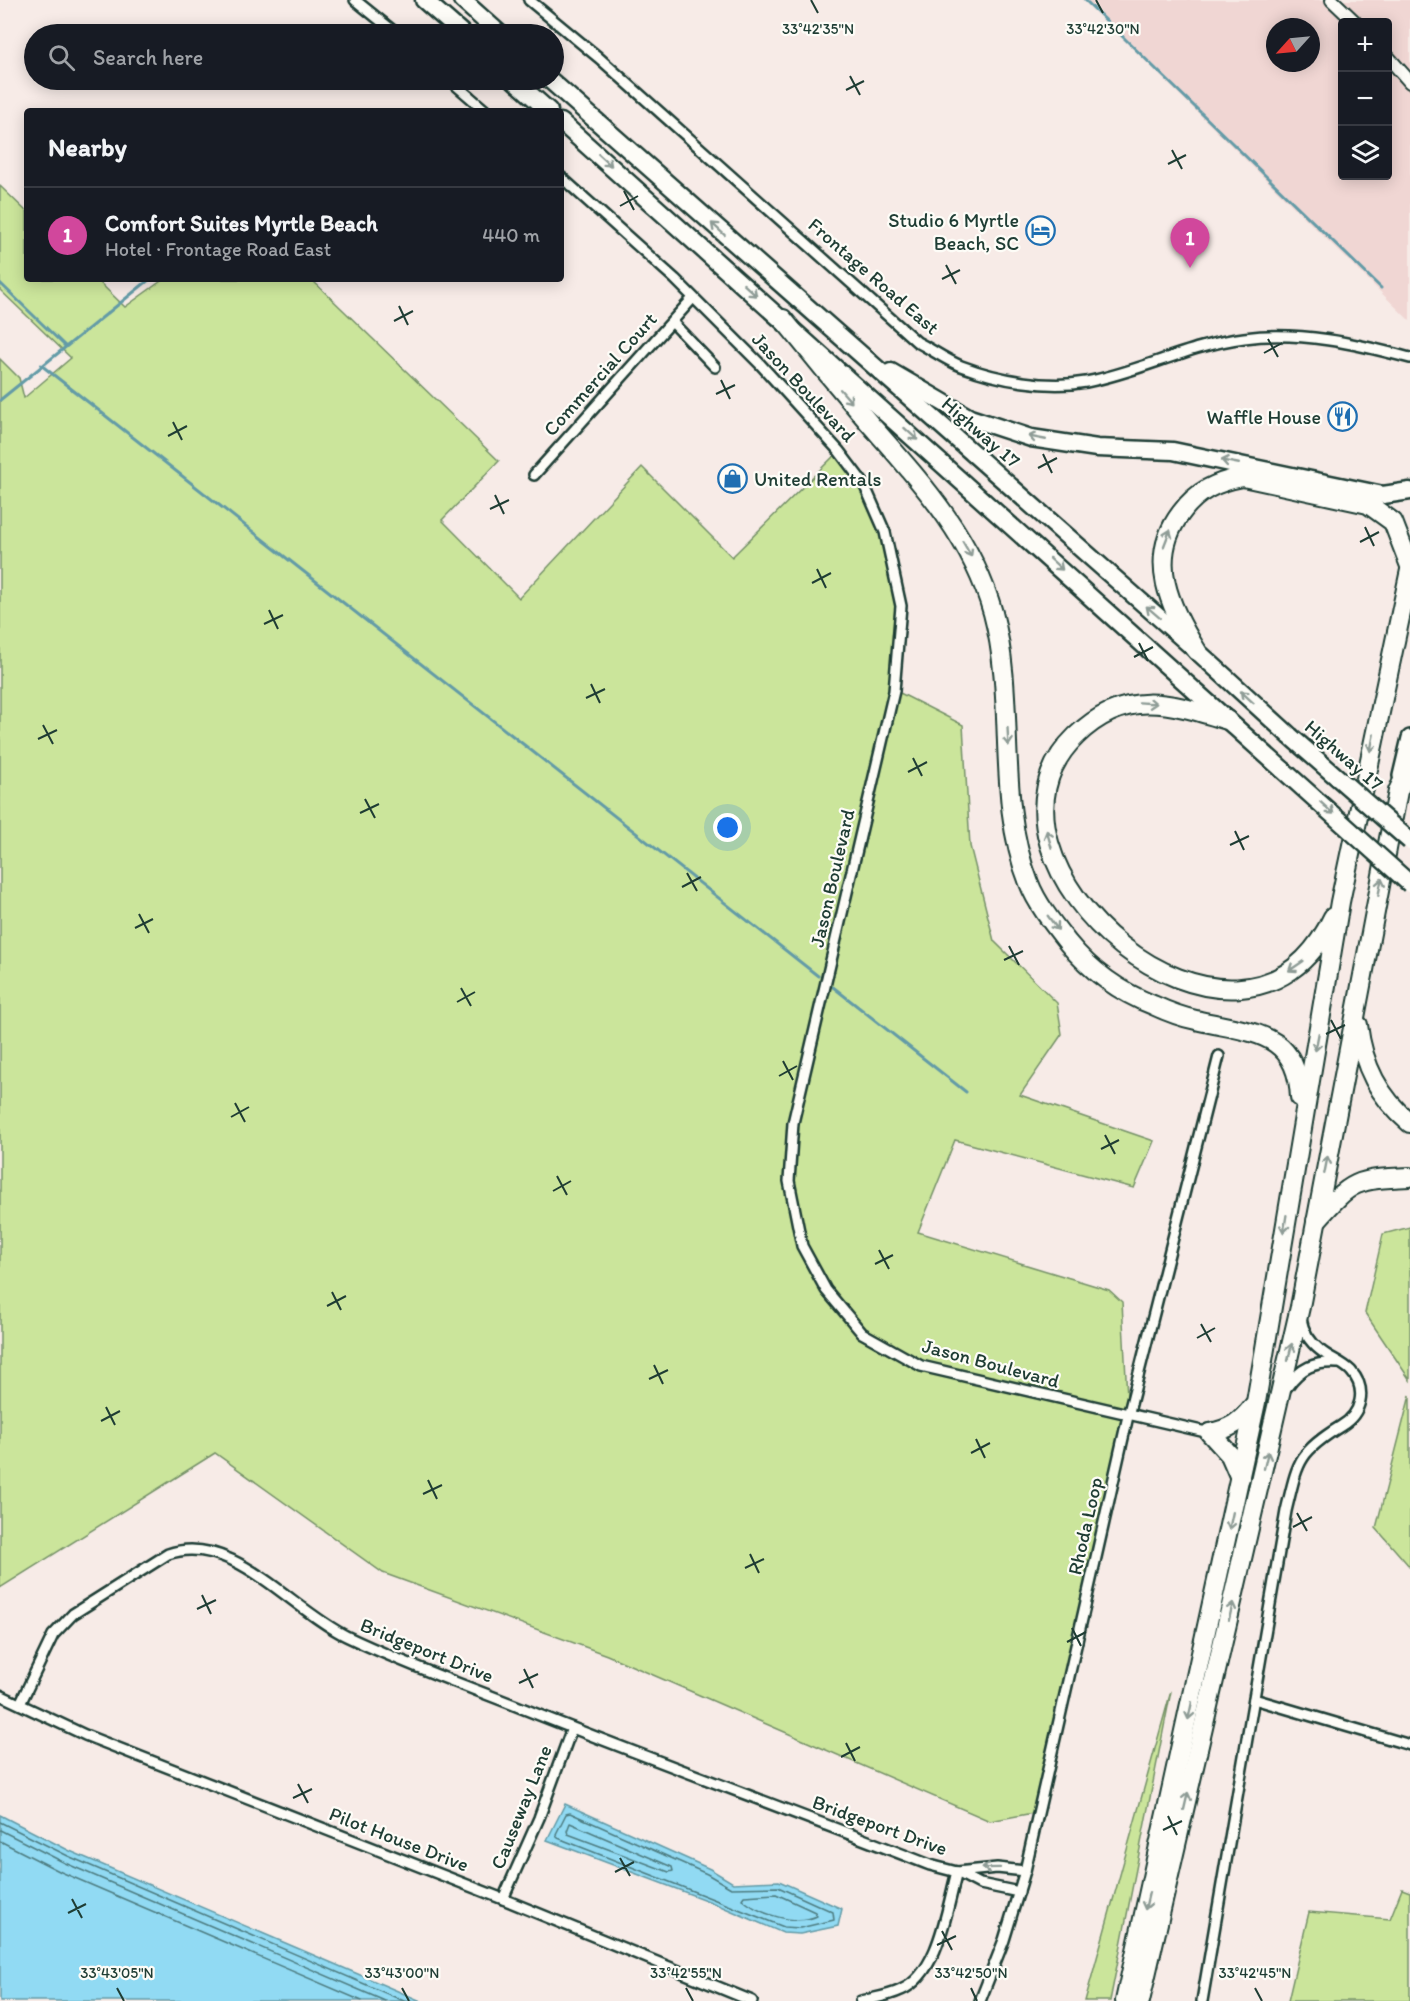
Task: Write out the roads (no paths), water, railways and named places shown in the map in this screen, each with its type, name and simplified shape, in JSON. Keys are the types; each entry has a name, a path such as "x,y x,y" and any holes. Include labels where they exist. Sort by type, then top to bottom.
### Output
{"highway":[{"path":"424,0 452,24"},
{"path":"462,0 489,24"},
{"path":"525,90 546,108"},
{"name":"Highway 17","path":"561,90 1410,841"},
{"path":"564,125 1410,884"},
{"path":"783,319 829,376 925,485 953,524 976,564 993,613 1006,682 1012,821 1018,854 1030,886 1048,916 1088,964 1130,994 1196,1020 1224,1024 1266,1037 1289,1053 1300,1079 1301,1125"},
{"path":"856,351 970,418 1031,438 1097,448 1173,451 1383,495 1410,490"},
{"path":"1125,2001 1256,1402 1340,902 1410,568 1393,522 1368,504 1243,477 1223,481 1205,489 1187,505 1175,520 1162,552 1168,596 1177,618 1197,651"},
{"path":"1227,720 1184,706 1139,702 1110,710 1086,726 1064,747 1046,787 1045,805 1047,832 1054,856 1073,892 1094,922 1137,958 1168,976 1198,986 1228,988 1256,985 1279,977 1308,958 1325,934 1340,902"},
{"path":"1140,2001 1300,1307 1398,791 1410,766"},
{"path":"1356,1010 1360,1045 1376,1086 1391,1108 1410,1123"},
{"path":"1315,1222 1344,1189 1371,1178 1410,1177"},
{"path":"1210,1433 1227,1430 1242,1420 1256,1402"},
{"path":"1210,1433 1230,1455 1240,1478"}],"main road":[{"path":"1398,791 1410,738"}],"street":[{"path":"355,0 385,24"},
{"name":"Frontage Road East","path":"530,0 559,24"},
{"path":"1332,0 1351,18"},
{"name":"Frontage Road East","path":"564,28 917,342 960,366 1012,380 1066,385 1088,382 1212,344 1245,338 1288,336 1333,342 1410,358"},
{"path":"1392,62 1410,82"},
{"path":"462,90 483,108"},
{"name":"Jason Boulevard","path":"564,180 693,298 760,364 839,451 864,484 885,532 901,606 894,691 793,1123 789,1181 802,1246 826,1290 862,1333 921,1366 1128,1416 1210,1433"},
{"name":"Commercial Court","path":"534,475 693,298"},
{"path":"672,322 715,367"},
{"name":"Rhoda Loop","path":"980,2001 1004,1940 1025,1870 1128,1416 1219,1056"},
{"path":"1202,2001 1286,1510 1300,1460 1322,1437 1351,1420 1359,1409 1361,1395 1358,1382 1341,1363 1320,1351 1305,1333 1300,1307"},
{"path":"1280,1396 1292,1380 1313,1364 1341,1363"},
{"name":"Bridgeport Drive","path":"20,1704 53,1635 72,1614 168,1554 182,1549 199,1549 235,1561 330,1629 373,1649 930,1865 957,1872 980,1884 1019,1892"},
{"name":"Pilot House Drive","path":"0,1695 85,1735 503,1899 752,2001"},
{"path":"1254,1699 1410,1745"},
{"name":"Causeway Lane","path":"503,1899 539,1818 572,1728"},
{"name":"Bridgeport Drive","path":"957,1872 997,1868 1025,1870"},
{"path":"861,2001 903,1990 927,1967 935,1951 957,1872"}],"water":[{"path":"565,1804 710,1869 733,1883 779,1881 842,1909 838,1926 800,1934 783,1933 711,1902 547,1840"},
{"path":"0,1815 70,1851 421,2001 0,2001"}],"waterway":[{"path":"1085,0 1381,288"},
{"path":"0,400 146,282"},
{"path":"0,283 65,346"},
{"path":"41,365 818,976"},
{"path":"833,987 966,1092"}],"place":[{"name":"Studio 6 Myrtle Beach, SC","path":"1040,231"},
{"name":"Comfort Suites Myrtle Beach","path":"1190,268"},
{"name":"Waffle House","path":"1342,417"},
{"name":"United Rentals","path":"733,479"}]}
